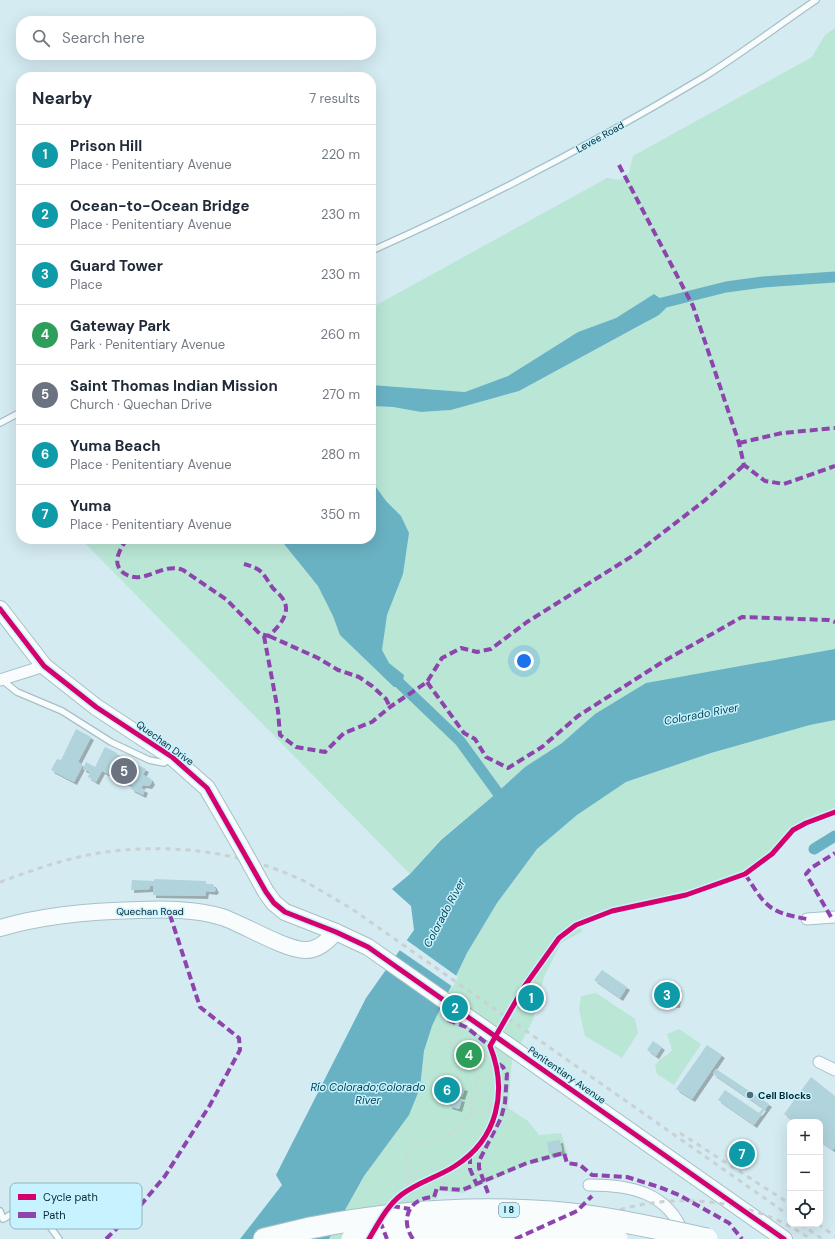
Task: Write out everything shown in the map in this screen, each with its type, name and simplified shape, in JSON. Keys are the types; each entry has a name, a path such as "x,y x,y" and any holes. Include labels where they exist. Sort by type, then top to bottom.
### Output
{"highway":[{"name":"I 8","path":"267,1238 332,1224 376,1217 424,1212 494,1210 552,1212 639,1224 707,1239"},
{"name":"I 8","path":"352,1239 408,1232 467,1229 554,1231 617,1239"}],"street":[{"name":"Quechan Drive","path":"0,609 44,666 96,707 172,756 206,788 266,892 274,903 285,912 336,932"},
{"path":"1,680 44,666"},
{"name":"Quechan Road","path":"0,928 17,923 94,911 168,909 222,917 301,950 318,947 336,932"},
{"path":"807,919 835,917"},
{"name":"Penitentiary Avenue","path":"336,932 368,947 784,1239"},
{"path":"819,1062 835,1070"},
{"path":"589,1184 612,1185 648,1194 673,1212 685,1239"}],"lane":[{"name":"Levee Road","path":"376,249 513,184 616,128 705,76 816,0"},
{"path":"0,422 16,414"},
{"path":"1,680 17,692 62,712 111,742 149,760 164,763 172,756"},
{"path":"0,1211 3,1219 10,1216"},
{"path":"52,1229 59,1239"}],"path":[{"path":"441,1036 462,1048 473,1064 477,1093"},
{"path":"477,1093 483,1093 489,1097 490,1107 482,1113 473,1110 470,1100 477,1093"},
{"path":"405,1192 410,1176 406,1162 408,1149 417,1142 434,1141 448,1136 458,1128 473,1110"},
{"path":"410,1176 422,1181"},
{"path":"416,1185 428,1178"},
{"path":"400,1196 411,1188"}],"green space":[{"path":"835,28 835,651 595,714 562,743 525,767 492,797 441,839 410,874 86,544 376,544 376,406 393,407 421,412 451,410 519,391 647,322 654,294 616,318 578,332 508,376 465,392 376,385 376,305 607,178 620,180 629,173 633,156 812,57 825,35"},
{"path":"835,720 835,815 793,830 745,874 577,925 583,931 561,943 544,977 533,1020 512,1060 508,1108 528,1121 539,1135 561,1133 568,1155 525,1166 463,1193 439,1191 437,1199 425,1200 416,1208 421,1239 329,1239 364,1176 420,1088 424,1051 432,1026 467,953 497,903 537,849 577,815 626,782 711,753 810,725"},
{"path":"596,993 635,1019 638,1033 622,1058 585,1036 579,1009 581,996"},
{"path":"679,1029 701,1044 674,1085 657,1074 655,1066 672,1050 667,1034"}],"water":[{"path":"654,294 664,301 666,308 659,315 519,391 451,410 421,412 393,407 376,406 376,385 465,392 508,376 578,332 616,318"},
{"path":"376,487 386,501 401,516 409,533 403,574 387,615 382,650 389,663 404,675 402,686 394,687 340,635 333,616 318,586 284,544 376,544"},
{"name":"Río Colorado;Colorado River","path":"835,649 835,720 810,725 711,753 626,782 577,815 537,849 497,903 467,953 432,1026 424,1051 420,1088 409,1115 364,1176 329,1239 240,1239 282,1185 276,1175 366,998 414,930 411,906 392,889 410,874 441,840 525,767 562,743 595,714 646,683"}],"pier":[{"path":"405,939 458,977 453,987 398,949"}],"building":[{"path":"76,729 91,737 78,762 83,765 74,782 51,770 57,759 61,760"},
{"path":"105,747 117,753 116,755 146,769 143,775 150,778 152,782 149,786 143,785 141,788 145,790 143,795 131,789 133,786 102,771 96,782 88,777 90,772 83,769 86,762 95,767"},
{"path":"154,879 206,881 206,884 213,884 216,890 214,892 206,891 205,896 153,895 153,886 150,886 150,889 131,890 132,880 154,881"},
{"path":"602,970 627,987 620,998 594,980"},
{"path":"657,985 679,987 677,1005 655,1003"},
{"path":"653,1041 662,1047 656,1056 647,1050"},
{"path":"707,1045 722,1055 692,1099 676,1089"},
{"name":"Cell Blocks","path":"716,1069 769,1104 754,1125 718,1100 725,1090 759,1113 763,1108 713,1074"},
{"path":"811,1077 835,1096 835,1147 833,1150 823,1143 823,1119 791,1119 784,1114"},
{"path":"455,1085 465,1088 462,1097 453,1095"},
{"path":"452,1096 462,1099 459,1109 449,1106"},
{"path":"560,1140 562,1151 549,1154 547,1142"}],"waterway":[{"path":"650,306 726,287 763,282 835,277"},
{"path":"391,675 460,741 506,804"},
{"path":"814,849 835,836"}],"railway":[{"path":"0,882 81,856 119,850 146,849 173,849 226,855 277,870 302,880 352,909 787,1214"},
{"path":"680,1133 787,1202"},
{"path":"557,1239 598,1217 609,1213 634,1206 660,1202 686,1201 712,1202 738,1207 764,1215 788,1225 810,1239"},
{"path":"805,1227 822,1239"},
{"path":"822,1227 835,1236"}],"marked path":[{"path":"619,165 693,306 739,443 744,465 765,481 784,484 835,466"},
{"path":"739,443 782,433 835,428"},
{"path":"264,636 278,711 280,735 296,747 325,752 344,733 372,722 390,707 427,682 442,658 461,648 477,652 491,649 527,622 634,555 704,501 744,465"},
{"path":"124,544 117,558 117,563 119,568 125,574 140,577 172,568 183,570 227,600 260,634 269,636 283,619 286,609 285,604 282,597 272,587 261,572 244,564"},
{"path":"427,682 464,733 475,739 486,757 508,768 542,747 578,716 664,661 742,617 828,620 835,622"},
{"path":"269,636 318,658 338,670 359,677 372,686 386,699 390,707"},
{"path":"831,917 806,874 811,868 835,853"},
{"path":"745,874 758,894 769,906 783,914 807,919"},
{"path":"142,1204 165,1176 210,1105 240,1050 239,1038 200,1007 168,909"},
{"path":"448,1020 466,1027 490,1046"},
{"path":"488,1193 479,1168 479,1161 501,1118 505,1103 507,1074 503,1067 496,1062"},
{"path":"413,1239 407,1224 409,1210 419,1201 434,1197 437,1188 462,1190 527,1163 564,1153 567,1163 580,1165 592,1175 627,1177 679,1195 729,1223 742,1239"},
{"path":"470,1156 470,1169 476,1183"},
{"path":"515,1239 577,1211 592,1196"},
{"path":"392,1206 410,1209"},
{"path":"380,1221 387,1239"},
{"path":"106,1239 116,1229"}],"cycle path":[{"path":"0,609 44,666 96,707 172,757 207,788 266,892 274,903 285,912 336,932 368,947 784,1239"},
{"path":"369,1239 379,1221 396,1199 408,1190 455,1166 470,1155 490,1128 498,1097 498,1080 490,1046 524,987 559,938 576,925 612,911 686,895 745,874 772,854 793,830 806,823 835,812"}],"place":[{"name":"Saint Thomas Indian Mission","path":"124,771"},
{"name":"Guard Tower","path":"667,995"},
{"name":"Prison Hill","path":"531,998"},
{"name":"Ocean-to-Ocean Bridge","path":"455,1008"},
{"name":"Gateway Park","path":"469,1055"},
{"name":"Yuma Beach","path":"447,1090"},
{"name":"Cell Blocks","path":"750,1095"},
{"name":"Yuma","path":"742,1154"}],"water label":[{"name":"Colorado River","path":"701,714"},
{"name":"Colorado River","path":"444,913"}]}
